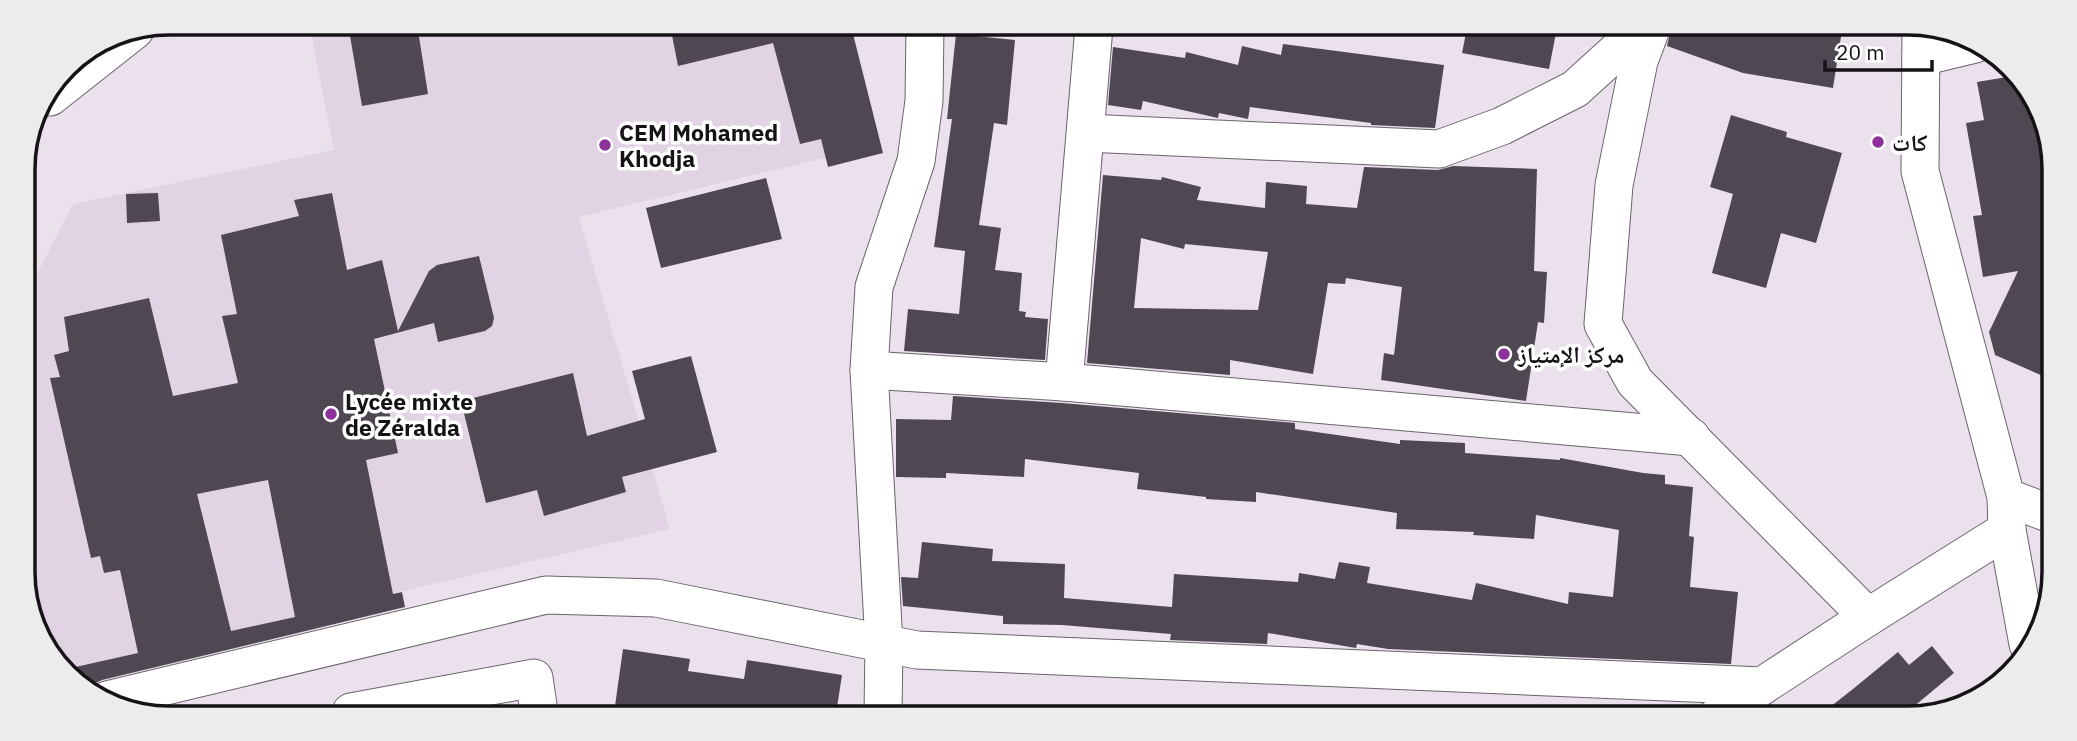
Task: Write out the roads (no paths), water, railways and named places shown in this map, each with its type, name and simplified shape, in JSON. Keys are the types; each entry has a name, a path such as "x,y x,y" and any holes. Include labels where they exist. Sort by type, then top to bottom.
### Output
{"street":[{"path":"883,706 884,644 869,370 874,287 916,161 924,102 925,35"},
{"path":"1064,382 1093,35"},
{"path":"1086,133 1439,149 1502,126 1575,89 1634,35"},
{"path":"1649,35 1639,61 1614,185 1603,324 1636,382 1868,617"},
{"path":"1955,44 1921,43 1920,171 2007,514 2026,634"},
{"path":"66,85 112,48"},
{"path":"869,370 1064,382 1691,437"},
{"path":"1733,706 1868,617 2007,514 2042,513"},
{"path":"121,697 546,596 656,598 917,650 1762,687"},
{"path":"383,706 534,678 538,706"}],"place":[{"name":"كات","path":"1878,142"},
{"name":"CEM Mohamed Khodja","path":"605,145"},
{"name":"مركز الإمتياز","path":"1504,354"},
{"name":"Lycée mixte de Zéralda","path":"331,414"}]}
